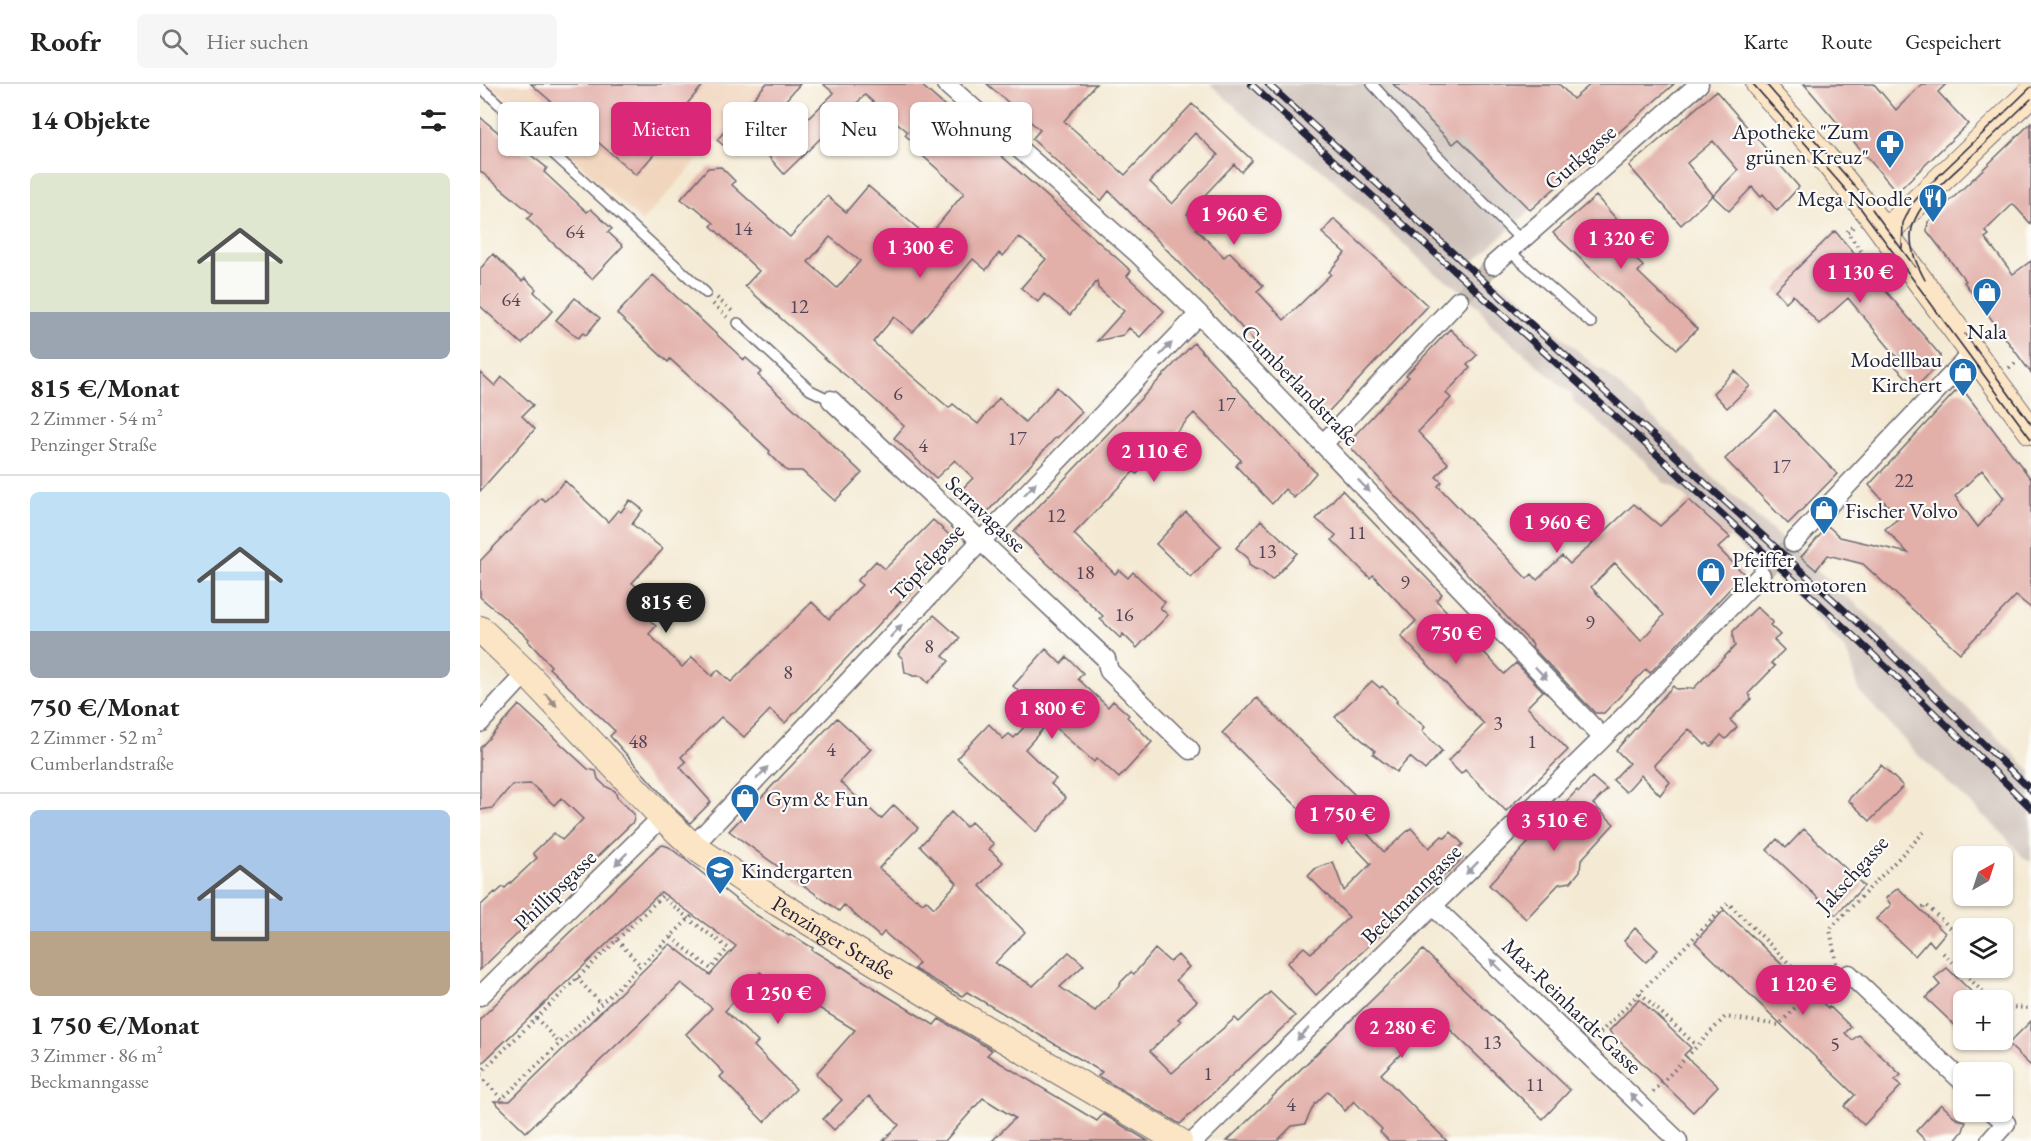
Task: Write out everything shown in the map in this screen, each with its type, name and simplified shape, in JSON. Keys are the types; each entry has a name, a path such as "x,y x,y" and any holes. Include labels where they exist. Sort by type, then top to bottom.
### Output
{"street":[{"name":"Cumberlandstraße","path":"946,84 1138,254 1199,314 1603,738"},
{"name":"Gurkgasse","path":"1493,265 1699,84"},
{"path":"1759,84 1831,165 1885,233 2031,431"},
{"path":"1885,233 2031,93"},
{"path":"1323,444 1459,300"},
{"name":"Töpfelgasse","path":"693,846 1199,314"},
{"path":"1793,543 1973,352"},
{"name":"Serravagasse","path":"831,400 1106,659 1109,671 1190,750"},
{"name":"Beckmanngasse","path":"1194,1141 1603,738 1761,575"},
{"name":"Penzinger Straße","path":"480,629 526,674 662,818 693,846 773,900 945,1005 1179,1141"},
{"path":"480,723 526,674"},
{"name":"Phillipsgasse","path":"480,996 662,818"},
{"name":"Max-Reinhardt-Gasse","path":"1433,906 1678,1141"},
{"path":"1843,969 1953,1073"},
{"path":"1990,1141 1998,1122"}],"lane":[{"path":"1372,84 1515,245 1591,323"},
{"path":"480,87 706,293"},
{"name":"Serravagasse","path":"738,323 810,390 831,400"}],"path":[{"path":"706,293 714,296 732,312 738,323"},
{"path":"2009,368 2018,361"},
{"name":"Jakschgasse","path":"1843,969 1830,929 1927,829"},
{"path":"671,937 711,969 728,948 691,917 662,896 480,1075 502,1100 691,917"},
{"path":"1584,1050 1728,903 1814,988"},
{"path":"1923,908 1926,905 1953,930"},
{"path":"617,940 641,966"},
{"path":"1943,953 1981,990"},
{"path":"1641,1105 1725,1017 1779,1025 1814,988 1843,969"},
{"path":"577,978 601,1004"},
{"path":"1640,993 1697,1046"},
{"path":"2013,1007 2031,1008"},
{"path":"536,1018 560,1044"}],"shaded area":[{"path":"489,84 766,84 750,102 723,102 723,132 711,145 711,102 611,102 611,156 701,156 642,222 571,156 599,156 599,102 510,102"},
{"path":"1210,84 1559,84 1608,141 1474,261 1500,284 1519,295 1598,369 1604,371 1693,456 1696,462 1857,605 2031,771 2031,862 2022,856 2001,832 1918,755 1858,690 1850,660 1843,647 1813,615 1812,611 1672,485 1664,483 1646,462 1573,401 1572,395 1491,325 1477,306 1453,284 1435,273 1326,173 1252,122"}],"building":[{"path":"531,84 704,84 689,102 611,102 611,153 599,143 599,102 552,102"},
{"path":"766,84 800,84 784,102 750,102"},
{"path":"823,84 920,84 940,102 910,102 910,140 905,135 908,132 898,123 898,102 873,102 865,95 858,102 825,102 834,93"},
{"path":"987,84 1096,84 1064,121 1125,175 1192,104 1252,160 1241,172 1234,164 1187,214 1199,226 1196,229 1224,257 1230,252 1263,286 1257,291 1284,320 1331,274 1329,272 1345,253 1322,233 1334,219 1428,306 1329,411 1318,412 1223,307 1109,191 1101,201 1032,139 1040,130 1032,123 1032,102 1008,102","holes":["1195,133 1218,155 1172,204 1150,182"]},
{"path":"1393,84 1559,84 1573,99 1591,84 1674,84 1530,210 1459,139 1453,144"},
{"path":"1804,84 1874,84 1896,110 1922,84 1946,84 1938,92 1968,124 1897,192"},
{"path":"1716,91 1799,187 1777,211 1763,194 1761,197 1752,187 1729,211 1713,196 1738,170 1713,141 1687,163 1713,195 1681,225 1629,166"},
{"path":"820,107 820,139 808,151 808,119"},
{"path":"480,117 498,132 498,156 532,156 547,168 544,172 587,212 591,209 612,229 608,232 623,246 592,279 527,219 532,214 480,171"},
{"path":"2031,123 2031,224 2013,204 1985,231 1989,235 1985,238 2013,274 2031,261 2031,373 1964,282 1966,281 1927,231 1928,222"},
{"path":"723,133 723,145 717,140"},
{"path":"614,156 652,156 636,175"},
{"path":"770,156 802,156 784,174"},
{"path":"923,156 1001,156 1131,271 1127,276 1164,311 1140,337 1129,328 1123,335 1097,341 1124,311 1098,288 1097,281 1070,315 1044,294 1038,302 1021,288 1046,259 1019,237 1003,256 999,253 986,270 973,259 913,332 894,317 873,342 949,408 953,404 978,424 999,398 1025,422 1057,387 1082,412 980,520 955,496 973,478 955,460 936,478 894,438 904,426 745,286 759,271 711,226 714,223 681,199 708,168 721,167 735,181 732,185 790,237 827,196 846,212 868,186 928,237 964,193","holes":["830,237 860,261 837,288 808,262"]},
{"path":"1596,196 1619,222 1606,233 1643,266 1638,272 1697,329 1677,349 1553,233"},
{"path":"1835,231 1940,355 1940,363 1916,387 1892,363 1897,357 1848,298 1819,324 1793,295 1786,302 1775,290"},
{"path":"493,254 522,281 525,278 536,289 534,292 553,310 522,344 480,306 480,269"},
{"path":"653,275 744,360 746,358 762,372 758,375 862,473 835,501 802,471 787,471 769,453 770,451 670,359 668,362 617,314"},
{"path":"575,298 600,318 586,335 583,333 578,338 556,320"},
{"path":"1450,329 1477,355 1467,365 1470,368 1446,393 1451,398 1418,432 1448,463 1436,477 1442,482 1438,486 1527,579 1532,574 1537,580 1562,556 1570,564 1634,504 1660,526 1689,500 1730,537 1718,548 1744,574 1650,673 1646,669 1604,713 1595,713 1352,449 1352,438 1409,377 1406,375","holes":["1615,563 1664,615 1641,641 1591,587"]},
{"path":"1194,343 1316,473 1294,498 1285,489 1272,504 1236,466 1241,460 1194,413 1137,474 1134,471 1074,534 1115,574 1119,570 1128,578 1133,572 1165,602 1160,608 1168,615 1137,648 1123,634 1120,638 1100,619 1103,616 1014,532"},
{"path":"1735,371 1750,386 1727,408 1713,393"},
{"path":"480,372 495,386 502,377 533,405 522,416 535,429 480,491"},
{"path":"1956,391 1964,391 2031,479 2031,608 2016,596 1960,653 1863,564 1828,555 1816,570 1801,557 1828,526 1840,537 1908,553 1885,529 1899,518 1869,485","holes":["1982,470 2004,498 1978,527 1955,496"]},
{"path":"1775,410 1837,474 1788,524 1725,459"},
{"path":"565,481 608,522 618,510 621,512 630,500 643,510 632,524 663,549 632,583 646,594 635,607 656,626 649,634 682,667 692,657 712,676 718,670 731,682 812,602 829,619 862,585 857,581 876,561 885,569 933,520 957,542 785,723 770,710 744,737 721,717 681,757 686,762 680,767 711,802 690,823 610,736 615,731 549,668 551,666 528,641 529,639 480,597 480,561 541,498 545,501"},
{"path":"1342,490 1442,594 1436,600 1461,627 1458,630 1478,651 1481,649 1504,674 1516,663 1543,691 1527,707 1568,750 1506,811 1465,770 1461,774 1448,761 1484,724 1401,636 1416,621 1373,575 1370,578 1332,540 1336,535 1316,519"},
{"path":"1186,512 1221,546 1191,578 1156,544"},
{"path":"1261,520 1297,553 1272,580 1249,565 1248,558 1236,548"},
{"path":"1757,607 1773,622 1770,625 1780,635 1774,640 1784,650 1771,663 1775,666 1749,693 1751,699 1730,720 1737,727 1726,739 1721,735 1711,746 1707,743 1705,745 1689,729 1654,765 1670,782 1660,795 1641,775 1626,792 1613,780 1629,763 1616,750 1673,686 1676,689 1694,688 1735,646 1733,631"},
{"path":"934,615 960,638 943,656 949,661 928,683 921,676 913,676 905,672 903,659 898,654"},
{"path":"1046,649 1061,664 1067,657 1083,673 1078,679 1108,707 1113,701 1129,715 1127,717 1152,742 1119,778 1097,758 1094,762 1049,722 1025,749 1056,779 1051,784 1066,798 1036,832 957,758 989,724 1003,739 1009,734 1014,738 1040,710 1013,686"},
{"path":"1372,681 1380,688 1382,686 1397,700 1396,702 1425,727 1422,731 1442,751 1425,770 1410,757 1396,772 1373,754 1375,751 1335,717"},
{"path":"1257,698 1368,808 1355,820 1384,852 1411,828 1429,848 1442,836 1445,838 1451,832 1463,844 1456,851 1463,858 1316,995 1287,963 1304,947 1311,953 1349,917 1308,876 1315,869 1333,862 1344,891 1371,864 1309,799 1320,829 1222,733"},
{"path":"519,705 588,769 596,771 598,779 615,791 617,797 634,814 634,818 633,822 480,970 480,906 495,892 505,888 537,858 533,853 554,833 562,840 583,819 561,798 554,805 531,784 512,785 492,808 480,810 480,748"},
{"path":"837,718 871,749 840,782 881,819 894,805 918,828 879,868 915,899 923,903 926,900 934,908 957,883 920,846 951,812 966,827 971,822 994,844 989,849 1003,862 980,886 1025,932 995,963 1033,986 1069,952 1084,965 1060,987 1095,1011 1131,972 1134,974 1155,949 1170,962 1178,955 1189,967 1176,980 1197,1001 1178,1019 1181,1021 1150,1051 1172,1073 1235,1018 1239,1022 1270,992 1295,1016 1180,1124 1098,1076 1102,1072 967,992 962,996 914,969 919,963 884,932 880,937 844,905 839,911 729,831"},
{"path":"1881,765 1903,786 1870,821 1848,800"},
{"path":"1592,777 1607,790 1593,804 1614,824 1581,860 1580,871 1571,882 1559,884 1526,919 1489,885 1577,790 1579,792"},
{"path":"1804,829 1864,886 1836,915 1767,850 1777,839 1786,848"},
{"path":"663,845 669,847 752,912 934,1025 939,1019 992,1050 987,1055 1097,1121 1103,1114 1148,1141 992,1141 1015,1118 983,1098 945,1141 883,1141 899,1125 869,1096 834,1130 823,1119 842,1100 816,1074 855,1030 760,972 725,1011 758,1042 754,1046 796,1089 764,1122 720,1077 724,1073 686,1034 712,1008 681,983 526,1132 494,1101 510,1101 670,944 710,975 736,946 661,892 480,1065 480,1019 658,847"},
{"path":"1898,888 1945,933 1934,946 1929,940 1915,956 1876,919 1891,905 1886,898"},
{"path":"1724,910 1851,1027 1845,1033 1852,1040 1859,1035 1901,1075 1895,1080 1901,1086 1864,1125 1844,1106 1855,1095 1695,942"},
{"path":"1635,928 1658,950 1646,962 1624,941"},
{"path":"1423,950 1570,1090 1543,1119 1437,1017 1381,1074 1447,1141 1389,1141 1380,1132 1382,1129 1354,1101 1345,1111 1328,1091 1314,1105 1305,1124 1292,1126 1277,1141 1227,1141"},
{"path":"1947,968 1953,974 1953,978 1957,978 1970,990 1953,990 1953,1024 1926,998 1940,985 1934,978"},
{"path":"1639,999 1691,1048 1684,1055 1718,1086 1693,1112 1609,1031"},
{"path":"2031,1021 2031,1066 2013,1049 2013,1039"},
{"path":"1941,1104 1953,1115 1953,1122 1966,1122 1963,1131 1955,1141 1926,1141 1916,1131"}],"tunnel":[{"path":"1459,300 1493,265"},
{"path":"1761,575 1793,543"}],"tram line":[{"path":"1753,84 1853,198 2031,439"},
{"path":"1766,84 1860,192"},
{"path":"1902,248 1903,223 1912,204 2031,87"},
{"path":"1925,280 1916,261 1911,242 1912,228 1922,207 1947,178 2031,99"},
{"path":"1872,209 1915,267"},
{"path":"1965,334 2031,424"}],"railway":[{"path":"1251,84 1742,532 1840,623 2031,808"},
{"path":"1268,84 1865,629 2031,790"}],"place":[{"name":"Apotheke \"Zum grünen Kreuz\"","path":"1890,170"},
{"name":"Mega Noodle","path":"1933,224"},
{"name":"Nala","path":"1987,318"},
{"name":"Modellbau Kirchert","path":"1963,398"},
{"name":"Fischer Volvo","path":"1824,536"},
{"name":"Pfeiffer Elektromotoren","path":"1711,598"},
{"name":"Gym & Fun","path":"745,824"},
{"name":"Kindergarten","path":"720,896"}]}
